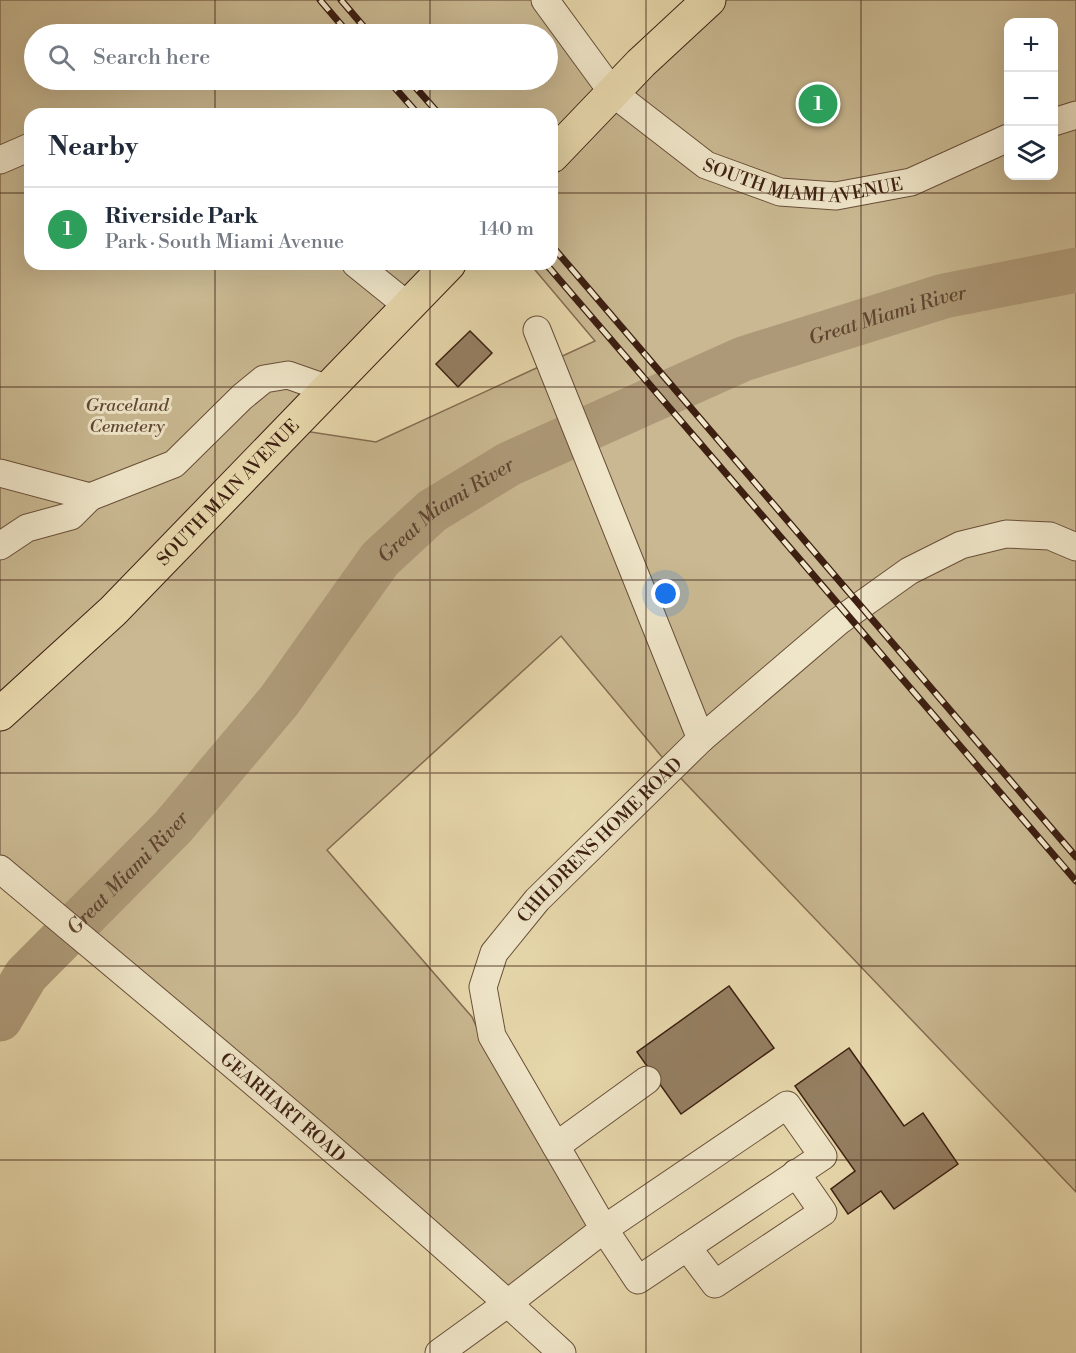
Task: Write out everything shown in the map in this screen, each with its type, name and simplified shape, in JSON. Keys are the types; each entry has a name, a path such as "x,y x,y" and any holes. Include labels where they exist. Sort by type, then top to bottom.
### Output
{"main road":[{"path":"641,63 679,0"},
{"path":"558,150 641,63 709,0"},
{"name":"SOUTH MAIN AVENUE","path":"0,714 113,611 443,270"}],"street":[{"name":"SOUTH MIAMI AVENUE","path":"545,0 613,93 706,165 780,192 836,196 911,182 1004,140"},
{"path":"1058,120 1076,115"},
{"path":"0,160 24,150"},
{"path":"363,270 408,306"},
{"path":"537,330 701,740"},
{"path":"0,546 27,528 71,516 90,497 174,464 242,397 264,379 288,375 328,389"},
{"path":"0,472 90,497"},
{"name":"CHILDRENS HOME ROAD","path":"687,1247 638,1280 604,1229 492,1036 483,987 494,952 537,900 701,740 839,621 909,571 961,545 1006,534 1050,537 1076,547"},
{"name":"GEARHART ROAD","path":"0,869 372,1183 562,1353"},
{"path":"556,1146 647,1080"},
{"path":"439,1353 508,1304 604,1229 787,1105 823,1155 796,1173 687,1247 715,1284 823,1212 796,1173"}],"green space":[{"name":"Graceland Cemetery","path":"0,0 545,0 613,93 709,0 1076,0 1076,1192 672,769 561,636 327,850 472,1017 492,1061 583,1209 590,1233 508,1303 0,869","holes":["24,108 558,108 558,270 535,270 595,341 376,442 291,429 443,270 24,270"]}],"building":[{"path":"470,331 492,353 458,387 436,364"},
{"path":"729,986 774,1048 681,1114 637,1052"},
{"path":"849,1048 904,1126 923,1113 958,1164 894,1209 881,1191 848,1214 831,1189 855,1171 795,1086"}],"waterway":[{"name":"Great Miami River","path":"0,1019 26,975 173,827 279,701 380,559 432,511 509,464 743,359 944,296 1076,270"}],"railway":[{"path":"320,0 340,24"},
{"path":"341,0 361,24"},
{"path":"397,90 413,108"},
{"path":"418,90 434,108"},
{"path":"558,253 1076,857"},
{"path":"551,270 1076,881"}],"place":[{"name":"Riverside Park","path":"818,104"}]}
